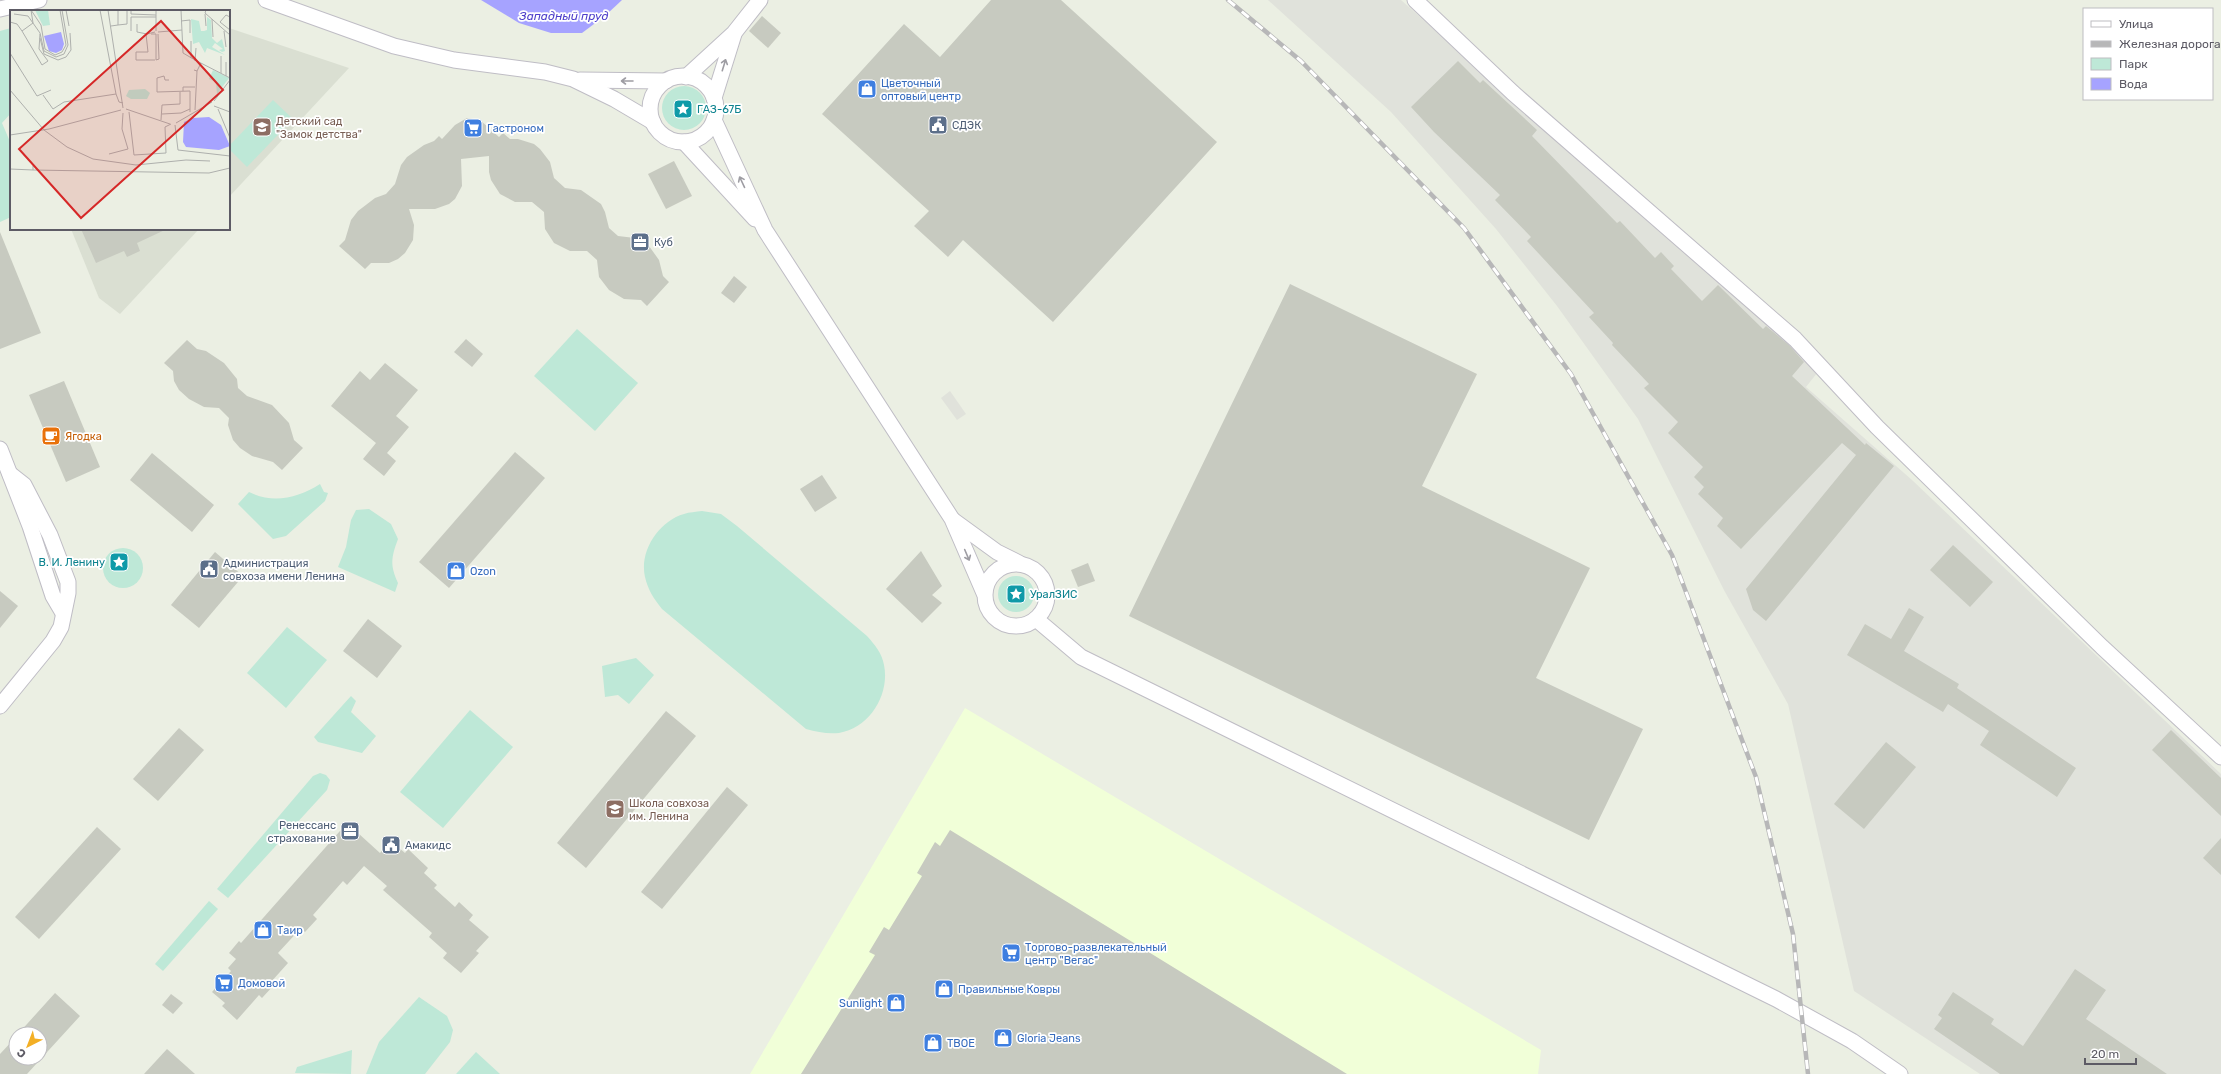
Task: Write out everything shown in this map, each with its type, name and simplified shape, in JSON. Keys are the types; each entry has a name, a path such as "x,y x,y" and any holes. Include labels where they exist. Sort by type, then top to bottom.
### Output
{"street":[{"path":"0,9 39,0"},
{"path":"686,77 734,33 760,0"},
{"path":"1415,0 1513,93 1795,339 1877,427 2102,647 2221,757"},
{"path":"274,1 394,46 454,60 545,72 573,79 614,99 653,122 663,135 673,140 684,142 704,135 714,120 716,109 714,98 702,82 692,77 676,77 666,81 655,91 651,102 650,111 653,122"},
{"path":"714,98 734,33"},
{"path":"573,79 666,81"},
{"path":"714,120 765,230 952,519 984,593 990,613 1008,625 1018,626 1036,619 1046,604 1047,586 1037,571 997,552 952,519"},
{"path":"684,142 765,230"},
{"path":"0,449 10,474 24,485 23,494 49,584 53,596 63,613"},
{"path":"0,706 54,641 61,627 68,593 68,582 50,535 23,494"},
{"path":"984,593 989,578 997,569 1008,564 1019,563"},
{"path":"49,584 57,590 61,590 68,582"},
{"path":"1036,619 1081,657 1776,999 1852,1042 1900,1074"}],"shaded area":[{"path":"1268,0 1401,0 1647,219 1821,368 1806,387 1912,480 2221,774 2221,1074 1980,1074 1854,991 1788,704 1725,592 1638,419 1557,306 1496,229 1391,112"},
{"name":"Детский сад \"Замок детства\"","path":"230,28 349,68 230,196"},
{"path":"71,230 198,230 120,314 99,298"},
{"path":"950,391 966,414 957,420 941,398"},
{"path":"965,708 1541,1050 1538,1074 750,1074"}],"green space":[{"path":"10,28 10,114 2,123 10,142 10,217 0,222 0,31"},
{"path":"680,86 688,86 700,92 706,104 706,112 700,124 688,130 680,130 668,124 662,112 662,104 668,92"},
{"path":"273,100 293,119 247,167 230,150 230,145"},
{"path":"577,329 638,383 595,431 534,376"},
{"path":"320,484 324,492 328,493 325,501 286,536 273,539 238,504 249,492 267,498 285,498 303,493"},
{"path":"369,509 391,524 398,539 392,561 398,583 395,592 338,567 346,547 351,520 356,510"},
{"path":"702,511 721,514 737,526 867,636 875,646 882,657 884,665 884,687 881,698 875,708 860,724 850,730 839,733 806,729 659,605 646,582 645,577 645,557 648,547 659,530 667,523 684,514"},
{"path":"127,548 134,551 140,557 143,568 142,576 134,585 127,588 119,588 112,585 104,576 103,564 106,557 115,549"},
{"path":"1020,576 1029,581 1033,587 1033,601 1029,607 1020,612 1012,612 1003,607 999,601 998,590 1003,581 1009,577"},
{"path":"287,627 327,660 286,708 247,673"},
{"path":"636,658 654,675 629,704 618,695 605,697 602,666"},
{"path":"351,696 356,701 351,712 376,736 362,753 318,742 314,737"},
{"path":"470,710 513,747 443,828 400,792"},
{"path":"320,773 326,775 330,780 327,790 228,898 217,889 313,776"},
{"path":"209,901 218,909 163,971 155,964"},
{"path":"419,997 447,1016 453,1030 450,1042 425,1074 366,1074 379,1042"},
{"path":"352,1050 351,1074 295,1073 297,1067"},
{"path":"476,1052 500,1074 456,1074"}],"water":[{"name":"Западный пруд","path":"481,0 622,0 606,15 582,33 551,33 519,23"}],"building":[{"path":"991,0 1061,0 1217,142 1053,322 963,240 948,257 914,226 929,211 822,114 904,24 940,57"},
{"path":"762,16 781,33 768,48 749,31"},
{"path":"1458,61 1480,83 1483,80 1537,130 1532,136 1617,223 1620,221 1655,258 1661,252 1674,266 1671,269 1702,301 1718,285 1763,329 1766,326 1789,345 1804,362 1792,376 1865,445 1866,443 1894,466 1766,621 1753,610 1746,589 1856,455 1842,443 1741,549 1717,526 1723,518 1698,494 1704,487 1694,477 1703,467 1668,433 1678,422 1644,388 1649,384 1612,345 1613,343 1589,317 1594,313 1527,241 1531,237 1495,200 1500,195 1434,132 1411,107"},
{"path":"467,118 480,120 499,137 503,133 510,139 518,139 534,144 550,162 554,178 565,188 581,190 601,204 605,212 609,228 618,236 635,238 649,246 659,260 663,276 669,282 647,306 641,300 624,299 609,290 599,277 597,260 587,251 570,251 554,243 545,229 544,212 532,202 515,202 500,194 491,180 489,172 489,156 461,159 462,186 455,199 449,204 435,209 409,209 414,225 413,240 405,253 398,259 389,263 371,263 365,269 339,246 345,240 351,220 358,211 375,198 386,194 395,184 401,165 407,157 424,145 434,141 439,136 442,139 455,125"},
{"path":"674,161 692,196 666,209 648,174"},
{"path":"81,230 165,230 137,243 140,251 127,257 124,251 96,263"},
{"path":"0,232 41,333 0,349"},
{"path":"734,276 747,287 734,303 721,293"},
{"path":"1290,284 1477,374 1422,486 1590,568 1536,678 1643,729 1589,840 1129,616"},
{"path":"466,339 483,354 472,367 454,352"},
{"path":"187,340 197,349 206,351 224,363 237,379 238,388 247,396 272,405 289,423 294,440 303,448 282,470 273,462 252,456 240,448 233,440 228,425 229,418 219,408 204,407 189,399 179,390 174,381 173,371 164,363"},
{"path":"385,363 418,390 396,416 409,427 387,453 396,461 384,476 363,459 376,443 331,406 360,371 370,380"},
{"path":"64,381 100,467 66,482 29,395"},
{"path":"515,452 545,478 449,588 419,562"},
{"path":"152,453 214,505 192,532 130,480"},
{"path":"822,475 837,498 815,512 800,489"},
{"path":"1953,545 1993,582 1970,607 1930,570"},
{"path":"921,551 942,586 932,595 942,603 922,623 886,589"},
{"path":"215,552 243,576 199,628 171,605"},
{"path":"1088,563 1095,581 1078,587 1071,570"},
{"path":"0,591 18,606 0,628"},
{"path":"1909,608 1924,617 1904,651 1959,684 1957,688 2076,768 2057,797 1980,745 1989,731 1948,704 1943,712 1847,655 1865,624 1891,639"},
{"path":"368,619 402,646 377,678 343,651"},
{"name":"Школа совхоза им. Ленина","path":"666,711 696,736 586,868 557,843"},
{"path":"179,728 204,750 158,801 133,779"},
{"path":"2171,730 2221,778 2221,816 2152,750"},
{"path":"1886,742 1916,767 1864,829 1834,804"},
{"path":"727,787 748,805 662,909 641,892"},
{"path":"347,823 380,853 391,841 405,853 408,849 428,868 424,873 437,885 434,888 455,907 459,902 473,915 469,920 489,937 476,951 479,953 461,973 443,958 447,953 429,937 432,933 383,890 387,886 364,866 347,885 343,881 313,915 317,919 305,932 301,928 278,953 288,963 271,982 274,985 262,998 259,995 237,1020 222,1006 225,1003 212,992 231,971 228,968 236,959 229,953 239,941 241,943"},
{"path":"97,827 121,849 39,939 15,917"},
{"name":"Торгово-развлекательный центр \"Вегас\"","path":"950,830 1347,1074 801,1074 875,955 869,952 884,927 889,930 922,876 917,873 935,842 940,846"},
{"path":"2221,838 2221,875 2203,858"},
{"path":"2075,969 2106,990 2086,1019 2167,1074 2000,1074 1934,1029 1942,1018 1938,1015 1953,992 1994,1019 1991,1024 2023,1046"},
{"path":"55,993 80,1016 48,1051 48,1026 25,1026"},
{"path":"171,994 183,1003 173,1014 162,1005"},
{"path":"8,1046 8,1066 34,1066 27,1074 0,1074 0,1054"},
{"path":"167,1049 195,1074 144,1074"}],"railway":[{"path":"1228,0 1301,61 1464,228 1571,374 1672,555 1756,777 1793,934 1808,1074"}],"place":[{"name":"Цветочный оптовый центр","path":"867,89"},
{"name":"ГАЗ-67Б","path":"683,109"},
{"name":"СДЭК","path":"938,125"},
{"name":"Детский сад \"Замок детства\"","path":"262,127"},
{"name":"Гастроном","path":"473,128"},
{"name":"Куб","path":"640,242"},
{"name":"Ягодка","path":"51,436"},
{"name":"В. И. Ленину","path":"119,562"},
{"name":"Администрация совхоза имени Ленина","path":"209,569"},
{"name":"Ozon","path":"456,571"},
{"name":"УралЗИС","path":"1016,594"},
{"name":"Школа совхоза им. Ленина","path":"615,809"},
{"name":"Ренессанс страхование","path":"350,831"},
{"name":"Амакидс","path":"391,845"},
{"name":"Таир","path":"263,930"},
{"name":"Торгово-развлекательный центр \"Вегас\"","path":"1011,953"},
{"name":"Домовой","path":"224,983"},
{"name":"Правильные Ковры","path":"944,989"},
{"name":"Sunlight","path":"896,1003"},
{"name":"Gloria Jeans","path":"1003,1038"},
{"name":"ТВОЕ","path":"933,1043"}]}
